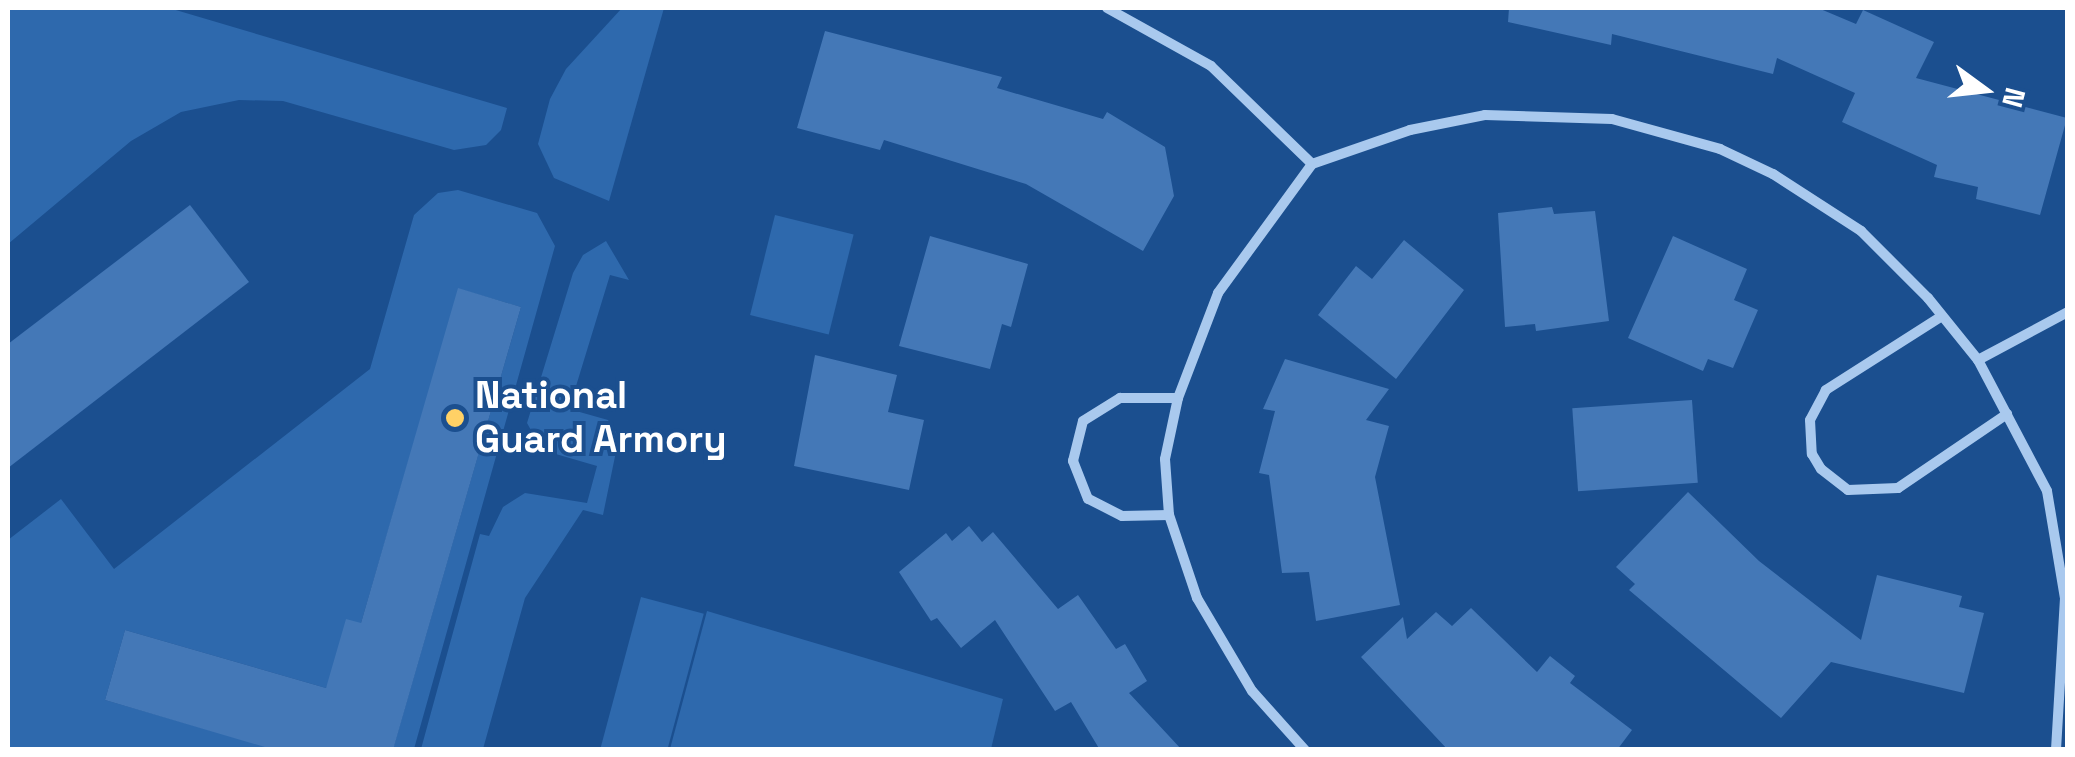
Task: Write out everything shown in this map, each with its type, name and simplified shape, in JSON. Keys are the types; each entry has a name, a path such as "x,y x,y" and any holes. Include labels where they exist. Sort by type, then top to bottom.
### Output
{"street":[{"path":"1107,8 1212,66 1312,164"},
{"path":"1305,750 1252,691 1198,598 1169,515 1164,459 1178,398 1218,294 1312,164 1410,130 1485,115 1548,112 1672,131 1818,200 1861,231 1978,360 2047,491 2066,598 2056,750"},
{"path":"1978,360 2068,312"},
{"path":"1942,316 1826,390 1810,420 1812,454 1821,469 1848,490 1882,493 2007,414"},
{"path":"1169,515 1122,516 1088,499 1073,461 1083,422 1120,398 1178,398"}],"shaded area":[{"path":"8,8 169,8 507,108 501,130 486,145 454,150 283,101 239,100 181,112 131,141 8,244"},
{"path":"622,8 664,8 609,201 554,178 538,144 550,99 566,69"},
{"path":"458,190 537,213 555,246 414,749 393,749 521,307 459,289 361,623 326,688 125,630 105,700 275,749 8,750 8,540 61,499 114,569 370,369 414,215 438,193"},
{"path":"775,215 854,235 829,335 750,315"},
{"path":"606,241 629,280 610,275 569,409 608,420 619,437 603,515 583,510 525,598 483,749 421,749 480,534 489,536 503,507 525,493 587,503 597,466 542,450 527,423 573,273 583,255"},
{"path":"641,597 704,614 667,750 600,749"},
{"path":"707,611 1003,699 991,749 670,749"}],"building":[{"path":"1509,8 1818,8 1856,24 1863,10 1934,42 1916,78 2067,118 2040,215 1976,199 1978,187 1934,177 1937,165 1842,122 1855,93 1777,58 1773,74 1612,34 1611,45 1508,22"},
{"path":"825,31 1002,77 997,88 1103,119 1107,112 1165,147 1174,196 1143,251 1026,184 884,140 880,150 797,128"},
{"path":"190,205 249,282 8,468 8,344"},
{"path":"1552,207 1554,214 1595,211 1609,321 1536,331 1535,324 1505,327 1498,213"},
{"path":"930,236 1028,264 1011,327 1002,324 990,369 899,346"},
{"path":"1673,236 1747,269 1734,300 1758,310 1733,368 1708,359 1703,371 1628,338"},
{"path":"1404,240 1464,290 1396,379 1318,315 1356,266 1372,279"},
{"name":"National Guard Armory","path":"458,288 521,307 393,750 275,750 105,700 125,630 326,688 346,619 361,623"},
{"path":"815,355 897,375 888,412 924,420 909,490 794,466"},
{"path":"1285,359 1389,389 1366,420 1389,426 1375,477 1400,605 1316,621 1309,572 1282,573 1269,475 1259,473 1275,411 1263,409"},
{"path":"1692,400 1698,483 1578,491 1572,408"},
{"path":"1688,492 1759,561 1861,640 1877,575 1962,596 1959,607 1984,613 1964,693 1831,662 1781,718 1629,590 1635,584 1616,567"},
{"path":"969,526 982,542 993,532 1058,609 1078,595 1116,649 1125,644 1147,681 1129,693 1182,750 1100,750 1071,702 1055,711 995,620 961,648 937,618 931,621 899,572 946,533 952,541"},
{"path":"1471,608 1537,672 1550,656 1575,676 1570,683 1632,730 1617,750 1448,750 1361,657 1403,617 1407,639 1436,612 1452,626"}],"place":[{"name":"National Guard Armory","path":"455,418"}]}
